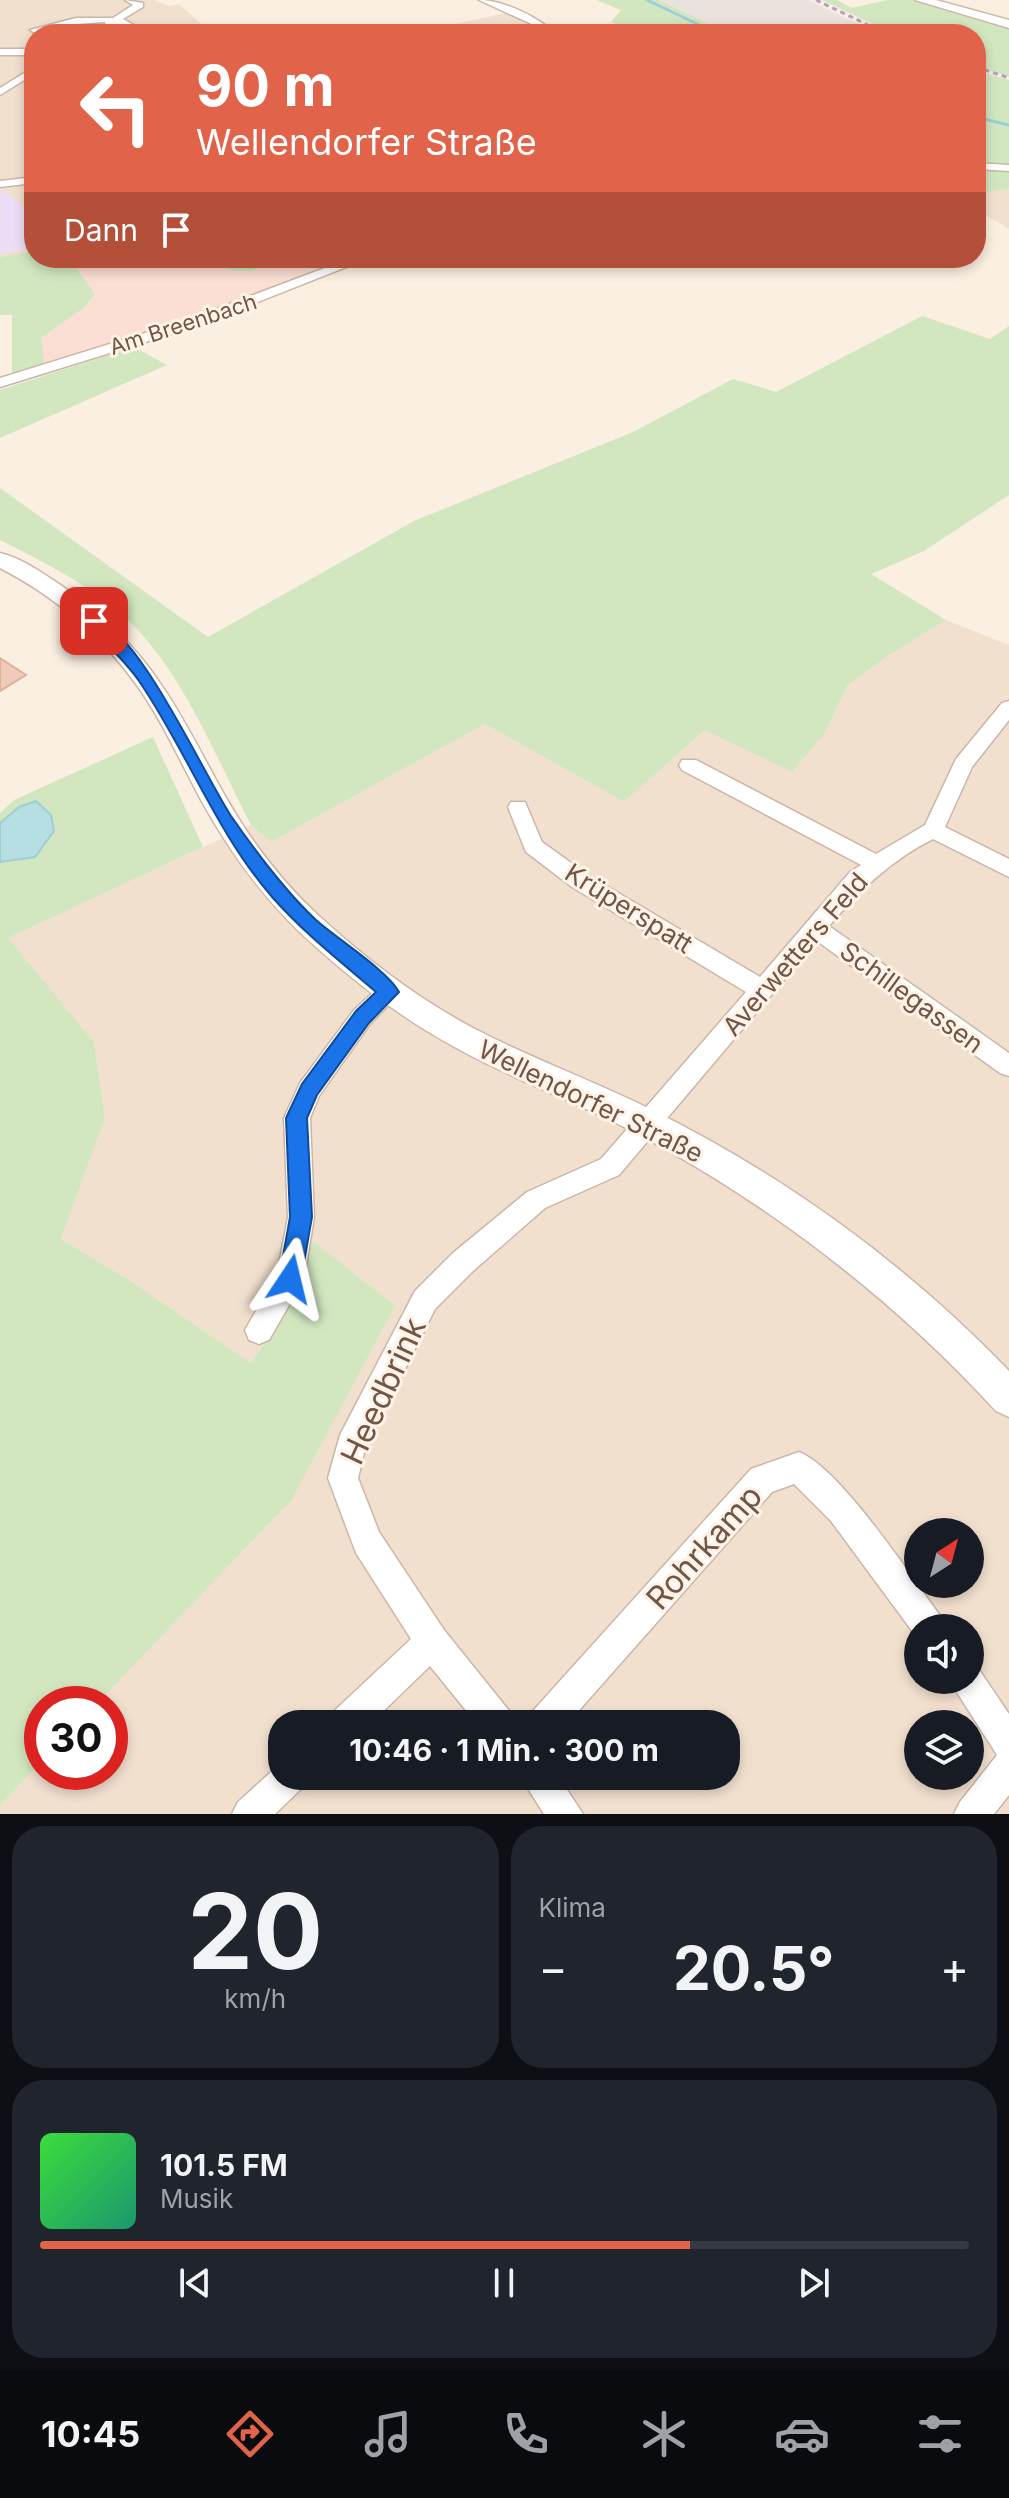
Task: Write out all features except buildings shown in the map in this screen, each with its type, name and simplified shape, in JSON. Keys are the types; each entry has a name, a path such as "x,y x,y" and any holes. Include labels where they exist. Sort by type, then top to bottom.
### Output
{"main road":[{"path":"921,0 1009,24"}],"street":[{"path":"109,24 138,9 140,5 129,0"},
{"path":"483,0 539,24"},
{"path":"84,24 116,20 127,24"},
{"path":"0,52 24,52"},
{"path":"0,92 24,76"},
{"path":"0,82 15,82"},
{"path":"986,167 1009,168"},
{"path":"0,184 24,181"},
{"name":"Am Breenbach","path":"0,383 192,323 337,268"},
{"name":"Wellendorfer Straße","path":"0,559 75,604 113,638 145,678 225,820 255,862 310,925 389,992 464,1038 648,1124 761,1190 881,1274 973,1357 1009,1398"},
{"path":"1005,717 963,764 933,830 1009,869"},
{"path":"689,765 875,863"},
{"name":"Krüperspatt","path":"518,807 533,847 580,881 763,990"},
{"name":"Averwetters Feld","path":"648,1124 815,928 875,863 933,830"},
{"name":"Schillegassen","path":"815,928 1009,1066"},
{"path":"259,1330 290,1279 301,1217 297,1118 309,1090 353,1029 389,992"},
{"name":"Heedbrink","path":"487,1710 432,1642 367,1542 343,1478 351,1446 425,1300 463,1262 536,1200 610,1167 648,1124"},
{"name":"Rohrkamp","path":"557,1710 762,1480 799,1467 842,1510 920,1614"},
{"path":"360,1710 432,1642"},
{"path":"976,1694 1009,1743"},
{"path":"972,1814 1009,1767"},
{"path":"250,1814 275,1790"},
{"path":"547,1790 565,1814"}],"shaded area":[{"path":"0,0 154,0 168,6 179,4 201,24 24,24 24,253 0,257"},
{"path":"659,0 808,0 859,24 710,24"},
{"path":"506,13 531,24 456,24"},
{"path":"1,188 24,208 24,249 0,254"},
{"path":"1009,189 1009,229 986,215 986,191"},
{"path":"76,268 327,270 229,307 45,367 41,338 85,307 95,294"},
{"path":"946,620 1009,645 1009,1814 0,1814 0,1805 24,1780 24,1790 128,1790 128,1686 114,1686 291,1501 313,1241 291,1303 251,1363 129,1280 61,1239 105,1118 94,1042 7,938 251,825 271,842 485,724 624,802 705,730 825,733 847,686"}],"green space":[{"path":"596,0 659,0 710,24 611,22 621,10"},
{"path":"822,0 837,0 852,8 887,0 911,0 1009,27 1009,77 986,69 986,24 872,24"},
{"path":"986,73 1009,80 1009,165 986,164"},
{"path":"986,170 1009,171 1009,189 986,192"},
{"path":"24,253 24,268 76,268 95,294 85,307 41,338 45,367 12,375 12,315 0,315 0,257"},
{"path":"227,268 260,268 252,271"},
{"path":"922,316 990,339 1009,326 1009,495 924,551 871,574 946,620 847,686 825,733 792,772 705,730 624,802 485,724 271,842 251,825 178,684 141,634 92,591 0,540 0,488 208,637 414,521 633,432 733,379 776,392"},
{"path":"134,347 167,365 0,438 0,390"},
{"path":"153,737 203,847 8,938 94,1042 105,1118 61,1239 129,1280 251,1363 291,1303 313,1241 395,1306 291,1501 114,1686 24,1686 24,1780 0,1805 0,813 14,800"}],"water":[{"path":"36,801 51,815 54,831 35,857 0,862 0,823 19,807"}],"waterway":[{"path":"647,0 697,24"},
{"path":"986,119 1009,125"}],"railway":[{"path":"816,0 866,24"},
{"path":"986,70 1009,78"}],"route":[{"path":"94,621 113,638 145,678 225,820 278,891 310,925 389,992 362,1017 309,1090 297,1118 301,1217 290,1279"}]}
